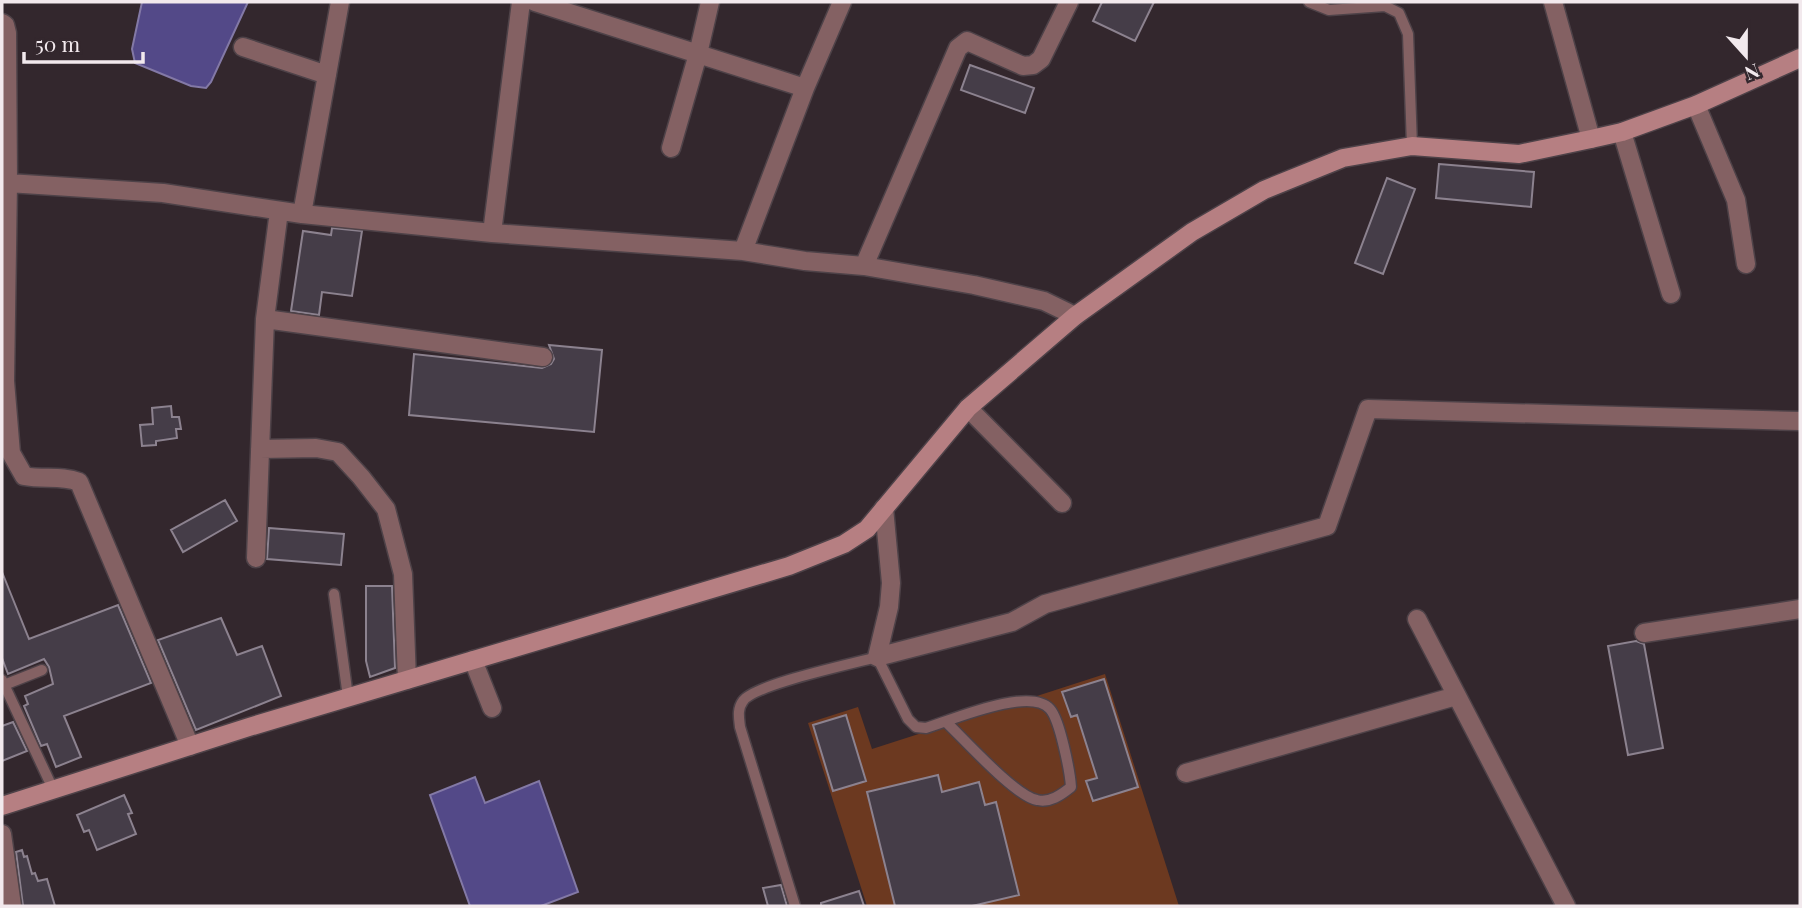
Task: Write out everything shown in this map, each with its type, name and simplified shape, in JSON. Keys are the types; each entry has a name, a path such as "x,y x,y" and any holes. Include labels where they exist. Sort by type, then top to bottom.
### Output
{"street":[{"path":"302,214 340,2"},
{"path":"492,233 521,2"},
{"path":"535,2 805,88"},
{"path":"671,148 710,2"},
{"path":"743,251 805,88 842,2"},
{"path":"864,266 958,48 967,41 1023,66 1032,65 1041,60 1069,2"},
{"path":"1553,2 1591,139"},
{"path":"2,23 7,28 5,380 10,453 24,476 41,479 67,477 79,482 190,746"},
{"path":"243,47 327,75"},
{"path":"2,806 348,697 789,566 844,544 867,529 968,408 1074,316 1192,232 1264,190 1343,159 1412,146 1519,153 1622,132 1696,105 1800,58"},
{"path":"1696,105 1736,200 1746,264"},
{"path":"1622,132 1671,294"},
{"path":"8,183 163,193 302,214 492,233 743,251 805,261 864,266 974,285 1044,301 1074,316"},
{"path":"256,558 265,319 279,211"},
{"path":"265,319 543,357"},
{"path":"968,408 1062,503"},
{"path":"884,508 891,583 889,607 877,657 1012,622 1045,604 1327,526 1368,409 1800,421"},
{"path":"260,449 316,448 338,452 387,509 403,574 407,680"},
{"path":"1644,633 1800,609"},
{"path":"1417,619 1566,906"},
{"path":"473,660 492,708"},
{"path":"1186,772 1455,696"},
{"path":"2,834 12,906"}],"lane":[{"path":"1309,2 1329,10 1384,6 1399,13 1408,34 1412,146"},
{"path":"334,594 348,697"},
{"path":"795,906 740,727 738,711 743,701 752,693 877,657 908,719 916,727 926,728 1010,702 1029,700 1043,703 1052,710 1069,767 1071,787 1049,801 1034,800 1016,790 946,722"},
{"path":"42,670 3,682 53,789"}],"shaded area":[{"path":"142,2 248,2 206,88 191,86 135,63 132,49"},
{"path":"1105,674 1179,906 867,906 808,723 858,707 872,749"},
{"path":"475,777 485,803 539,781 578,892 541,906 470,906 430,795"}],"building":[{"path":"1102,2 1154,2 1135,41 1093,21"},
{"path":"970,65 1034,88 1025,113 961,90"},
{"path":"1439,164 1534,172 1531,207 1436,198"},
{"path":"1387,178 1415,189 1383,274 1355,263"},
{"path":"332,228 362,231 352,296 322,292 319,315 291,311 303,231 331,235"},
{"path":"549,345 602,350 594,432 409,415 414,354 542,368 551,364 554,359"},
{"path":"171,406 172,417 179,417 181,429 176,429 177,438 156,441 156,445 142,446 140,425 153,424 152,408"},
{"path":"225,500 237,521 183,552 171,530"},
{"path":"269,528 344,534 341,565 267,559"},
{"path":"2,572 29,639 118,605 151,683 64,716 81,757 56,767 47,744 41,746 24,706 28,704 25,696 53,684 49,667 44,659 8,674 2,658"},
{"path":"366,586 392,586 395,668 370,677 366,661"},
{"path":"221,618 237,655 262,646 281,696 196,730 158,640"},
{"path":"1636,641 1644,644 1663,748 1628,755 1608,646"},
{"path":"1104,679 1138,787 1093,801 1086,781 1097,778 1077,715 1071,717 1062,692"},
{"path":"846,715 866,781 833,791 813,725"},
{"path":"13,722 27,751 2,761 2,726"},
{"path":"938,775 942,792 979,782 985,805 996,802 1019,895 972,906 895,906 867,792"},
{"path":"124,795 132,813 128,814 136,834 97,850 89,830 84,832 77,815"},
{"path":"22,850 24,857 27,856 32,874 35,873 38,881 47,879 55,906 23,906 16,852"},
{"path":"781,885 787,906 768,906 763,888"},
{"path":"859,891 864,906 821,906 821,903"}]}
